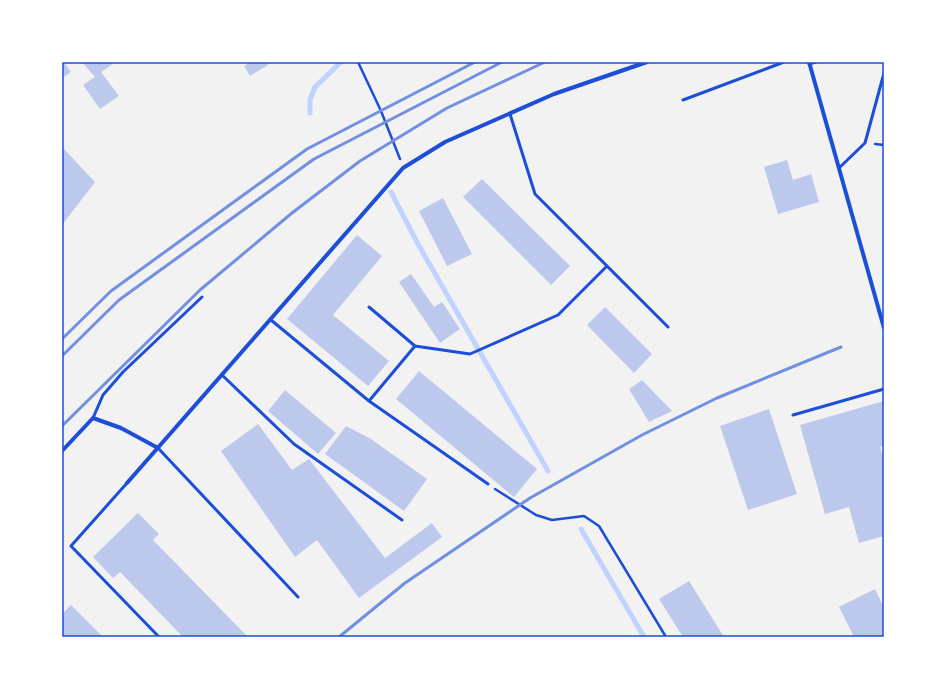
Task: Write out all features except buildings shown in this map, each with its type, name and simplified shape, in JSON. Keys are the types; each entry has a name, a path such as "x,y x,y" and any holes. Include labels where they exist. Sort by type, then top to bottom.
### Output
{"street":[{"path":"127,483 403,168 445,142 554,94 647,62"},
{"path":"809,63 884,328"},
{"path":"62,451 93,418 121,428 158,448"}],"lane":[{"path":"683,100 784,62"},
{"path":"809,63 816,62"},
{"path":"839,168 865,143 884,73"},
{"path":"510,114 535,194 668,326"},
{"path":"369,307 415,346 470,354 558,316 607,266"},
{"path":"93,418 103,395 123,372 202,297"},
{"path":"271,320 369,401 488,484"},
{"path":"369,401 415,346"},
{"path":"222,375 294,444 402,520"},
{"path":"793,415 884,389"},
{"path":"158,448 298,597"},
{"path":"127,483 71,546 159,637"}],"path":[{"path":"359,63 403,168"},
{"path":"488,484 536,515 552,520 584,516 599,526 666,637"}],"waterway":[{"path":"310,113 310,100 315,87 341,62"},
{"path":"391,192 418,244 548,471"},
{"path":"581,529 644,637"}],"railway":[{"path":"62,339 111,291 307,149 475,62"},
{"path":"62,356 119,300 314,159 502,62"},
{"path":"62,426 200,290 292,213 360,161 447,108 545,62"},
{"path":"339,637 405,583 530,498 642,435 717,398 841,347"}]}
